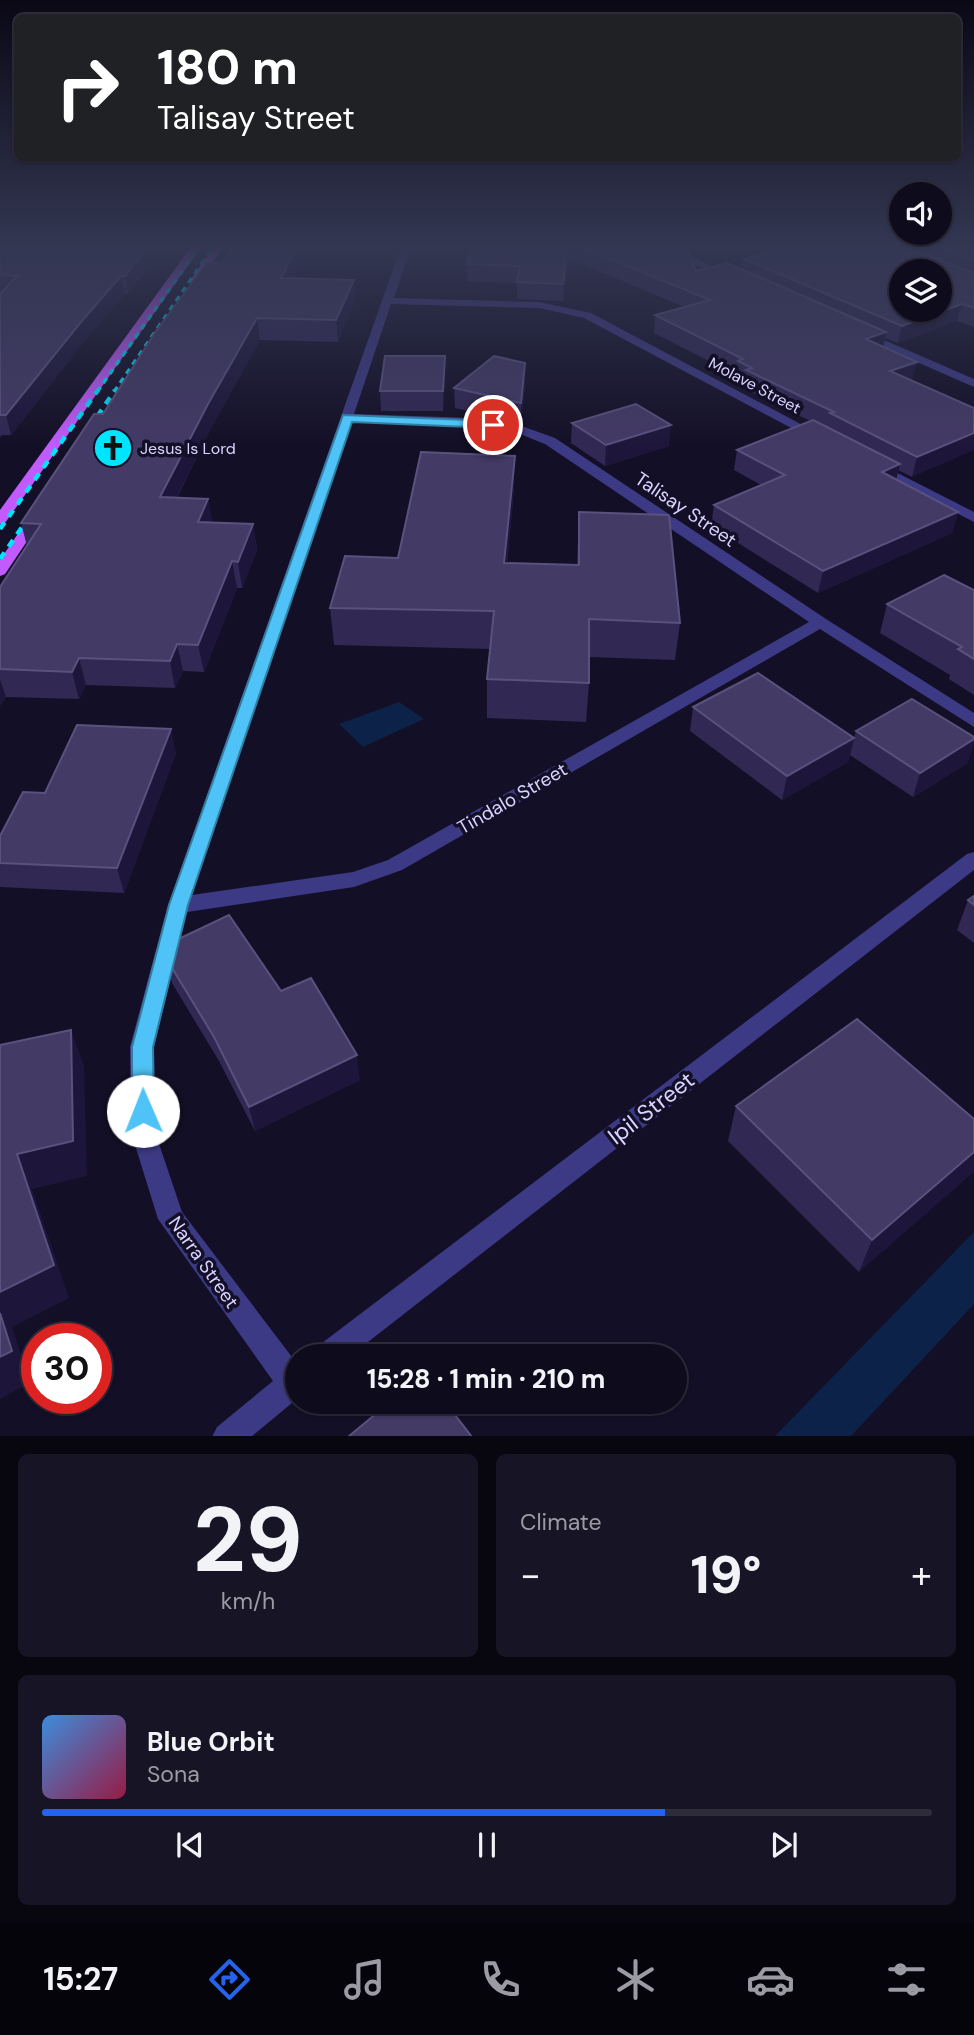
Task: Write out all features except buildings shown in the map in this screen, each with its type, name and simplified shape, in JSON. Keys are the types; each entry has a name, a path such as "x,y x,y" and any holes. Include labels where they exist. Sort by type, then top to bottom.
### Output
{"main road":[{"path":"0,520 148,314"},
{"path":"0,571 44,505"}],"street":[{"name":"Narra Street","path":"285,1368 171,1219 143,1132 142,1047 178,905 383,314"},
{"name":"Molave Street","path":"582,314 829,442"},
{"path":"849,329 974,383"},
{"name":"Talisay Street","path":"347,418 474,422 512,427 550,441 820,622 974,721"},
{"path":"865,461 974,518"},
{"name":"Tindalo Street","path":"178,905 355,879 396,865 820,622"},
{"name":"Ipil Street","path":"343,1344 974,859"},
{"path":"228,1436 285,1389"}],"water":[{"path":"399,702 424,719 363,747 339,724"},
{"path":"974,1232 974,1304 851,1436 775,1436"}],"railway":[{"path":"97,392 152,314"},
{"path":"114,392 167,314"},
{"path":"0,529 98,390"},
{"path":"89,429 115,390"},
{"path":"0,559 34,510"}],"place":[{"name":"Jesus Is Lord","path":"113,448"}],"route":[{"path":"143,1111 142,1047 178,905 347,418 493,425"}]}
